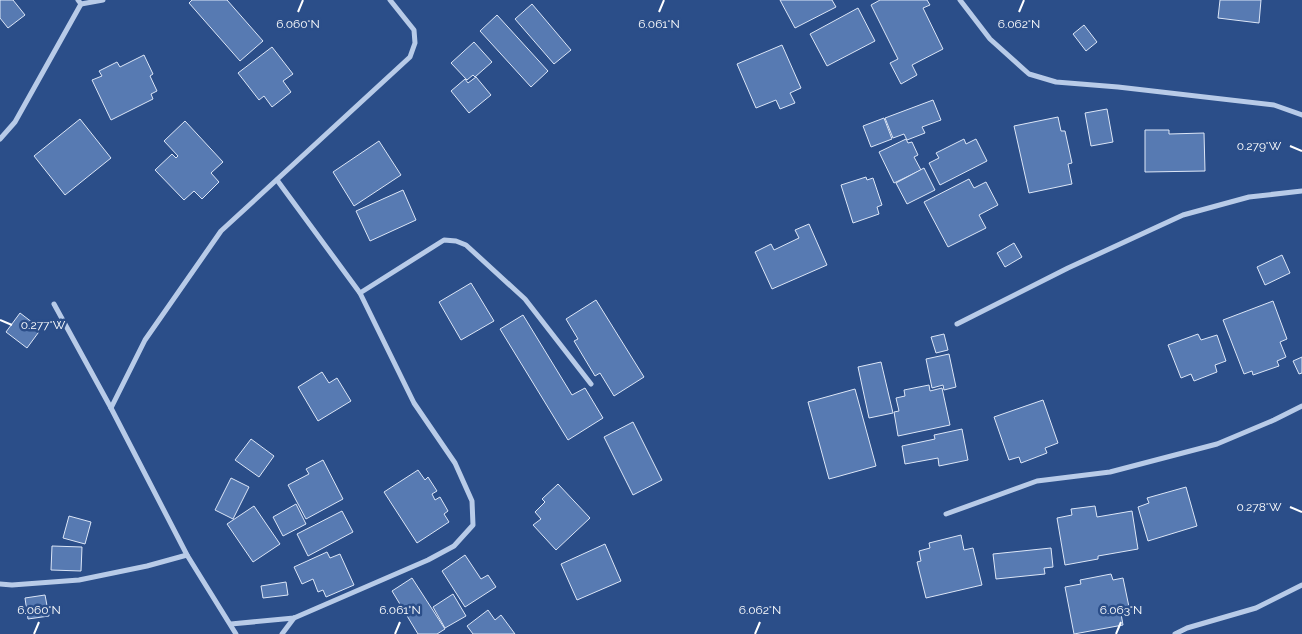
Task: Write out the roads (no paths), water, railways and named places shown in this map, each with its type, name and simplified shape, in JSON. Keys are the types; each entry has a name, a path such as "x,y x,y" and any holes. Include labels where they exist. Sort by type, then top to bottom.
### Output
{"street":[{"path":"0,139 15,122 80,2 103,0"},
{"path":"111,408 145,340 221,231 410,57 415,43 414,30 390,0"},
{"path":"960,0 990,39 1029,74 1056,82 1118,87 1274,105 1302,115"},
{"path":"231,624 294,618 428,560 454,546 473,525 472,501 455,463 414,402 360,292 277,180"},
{"path":"957,324 1068,268 1183,215 1249,197 1302,191"},
{"path":"360,292 444,240 456,241 466,245 525,299 592,384"},
{"path":"54,304 111,408 187,555 236,634"},
{"path":"946,514 1037,481 1110,472 1217,444 1302,406"},
{"path":"0,584 12,585 79,580 147,566 187,555"},
{"path":"1174,634 1187,628 1256,608 1302,585"},
{"path":"282,634 294,618"}]}
